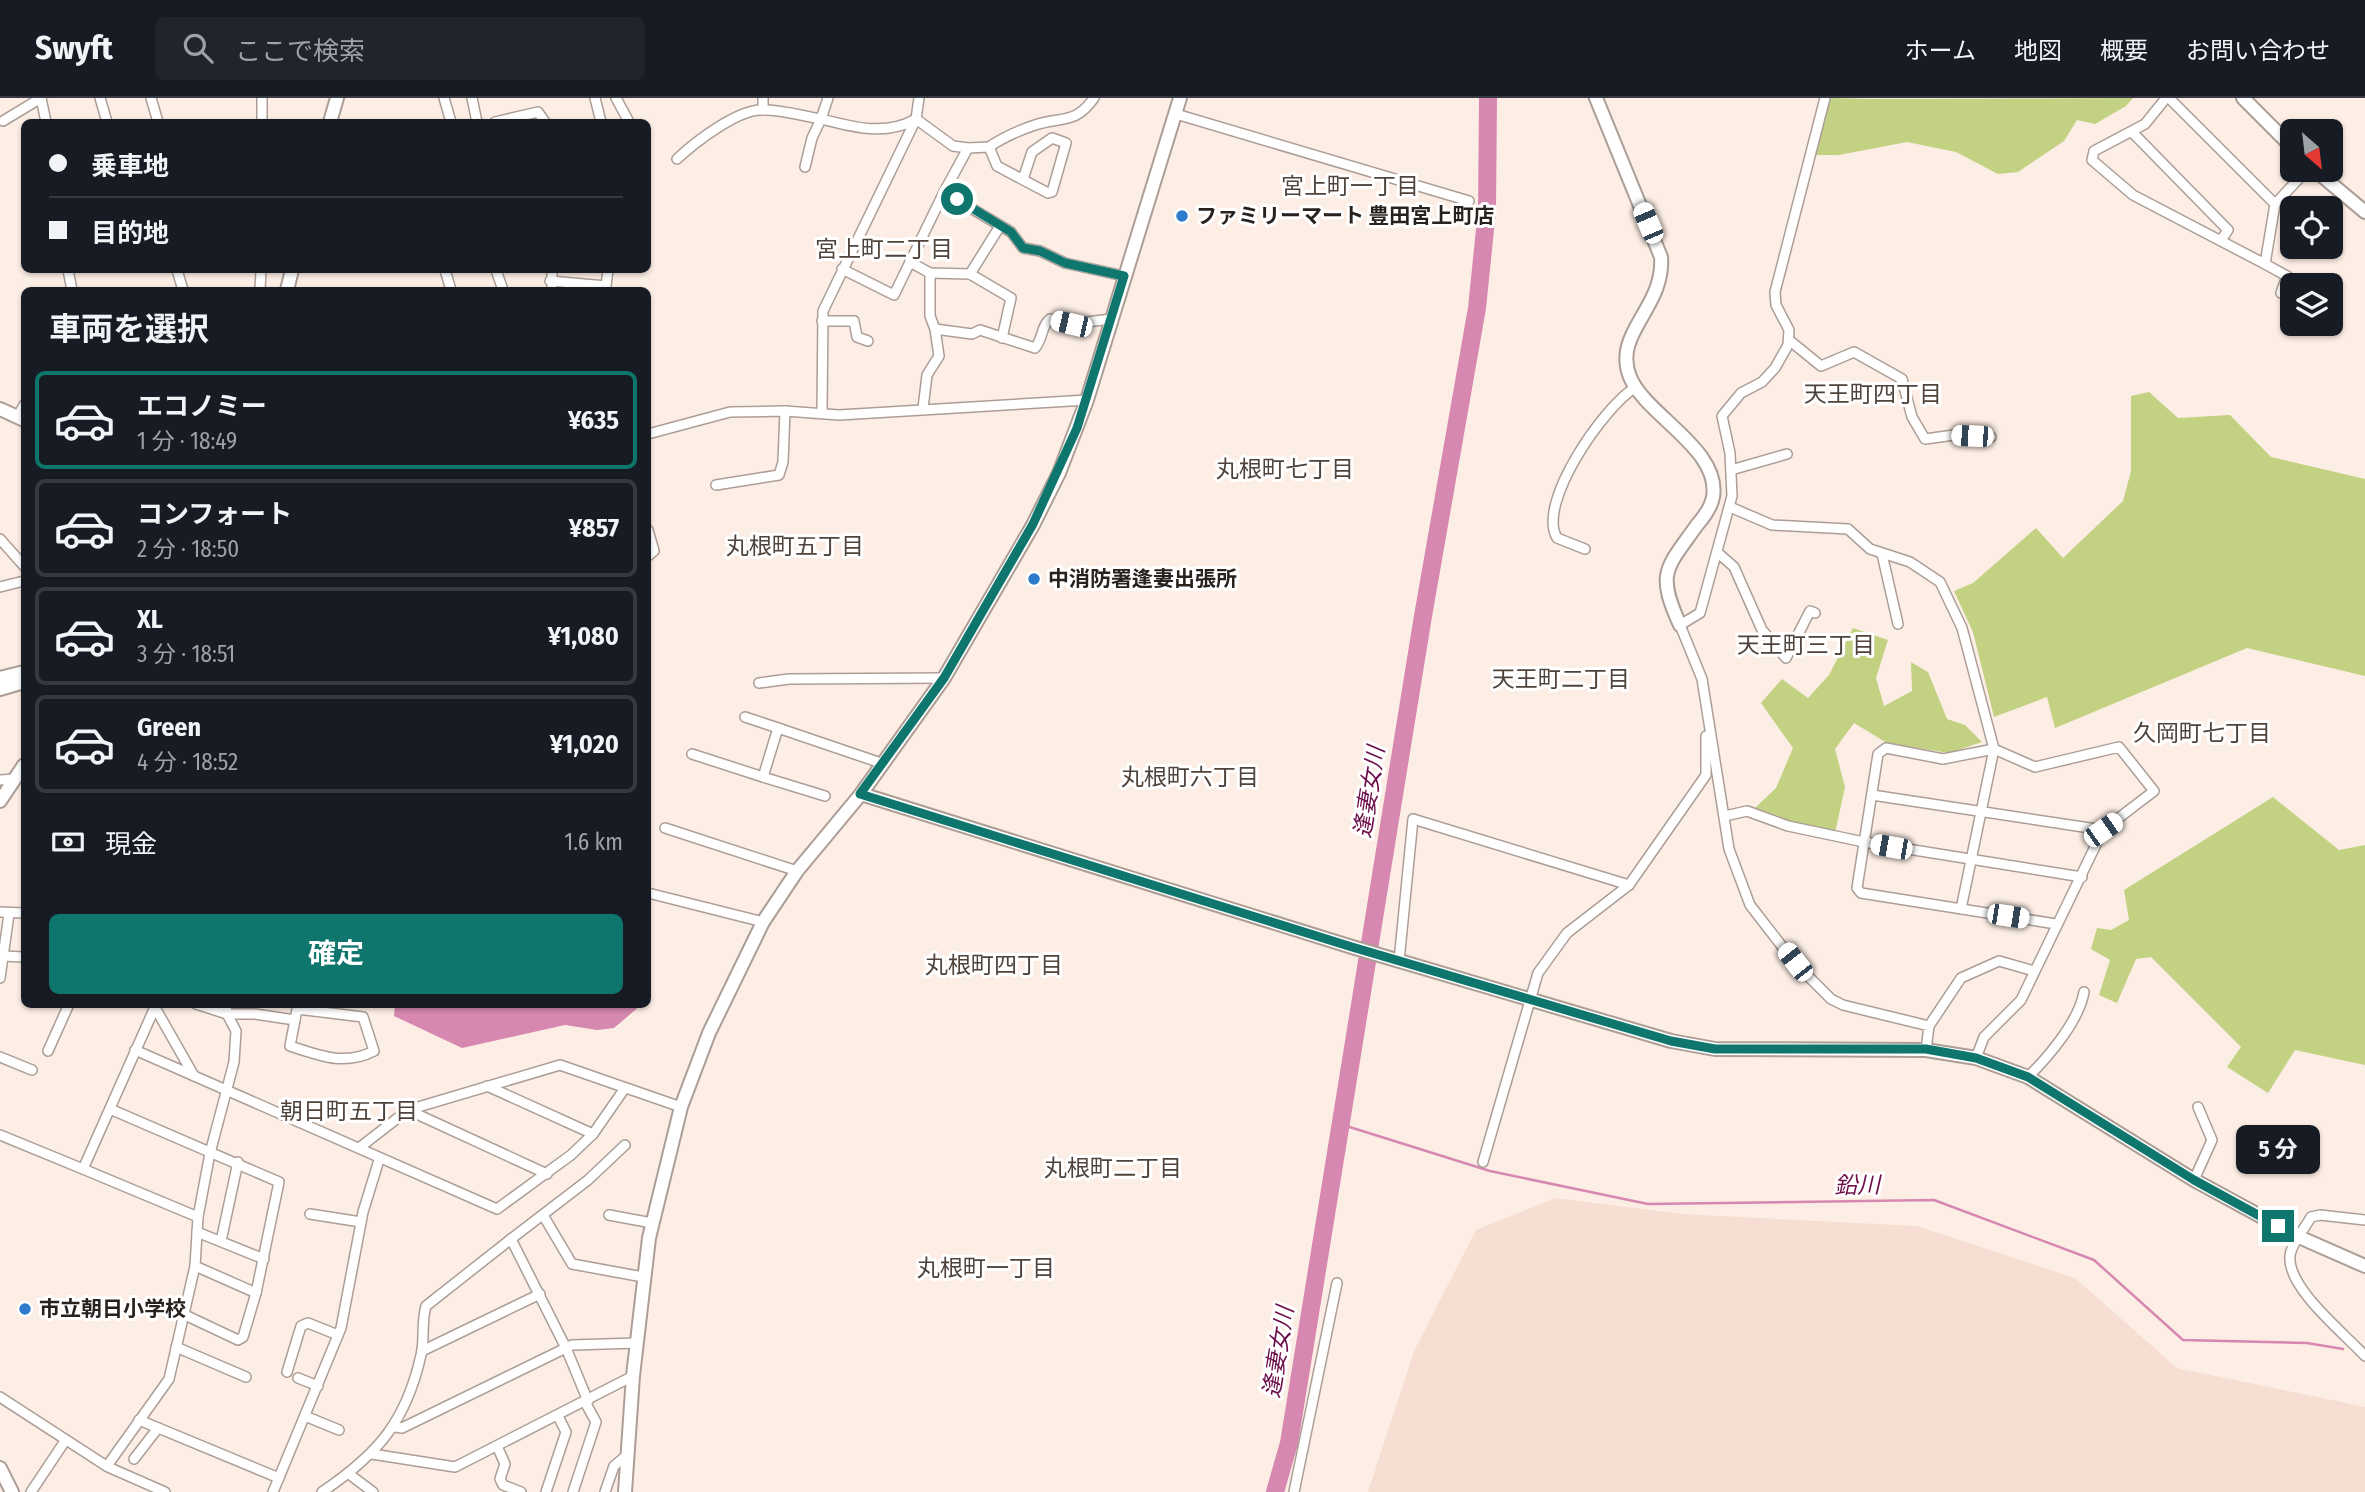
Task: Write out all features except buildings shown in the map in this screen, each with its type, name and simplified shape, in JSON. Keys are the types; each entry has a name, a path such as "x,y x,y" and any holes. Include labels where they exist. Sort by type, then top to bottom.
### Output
{"street":[{"path":"3,121 41,98 45,119"},
{"path":"100,98 106,119"},
{"path":"151,98 157,119"},
{"path":"262,98 262,119"},
{"path":"331,119 337,98"},
{"path":"444,98 450,119"},
{"path":"472,98 476,119"},
{"path":"595,98 600,119"},
{"path":"616,98 627,119"},
{"path":"763,98 763,110"},
{"path":"805,167 812,138 828,98"},
{"path":"822,412 823,311 916,119 919,98"},
{"path":"916,119 953,146 989,147 1035,125 1071,119 1085,111 1094,98"},
{"path":"1596,98 1661,257 1660,285 1632,334 1626,351 1626,364 1636,387 1698,453 1710,470 1713,496 1707,512 1677,551 1666,578 1667,596 1702,679 1734,868 1750,905 1819,990 1843,1005 1929,1026"},
{"path":"1680,625 1700,613 1730,507 1731,470 1722,416 1741,393 1762,382 1775,368 1789,340 1786,323 1776,305 1775,292 1825,98"},
{"path":"2275,204 2168,98 2145,124 2094,151 2092,160 2133,195 2222,239 2282,273"},
{"path":"2247,100 2280,135"},
{"path":"625,1492 643,1277 652,1223 681,1107 709,1033 762,922 797,871 860,794 944,678 1033,524 1059,473 1087,400 1177,103 1469,201"},
{"path":"677,159 692,145 750,111 763,110 821,119 864,129 901,128 916,119"},
{"path":"508,119 538,112 543,119"},
{"path":"2132,132 2228,230 2222,239"},
{"path":"989,147 997,166 1048,193 1052,192 1066,143 1062,139 1052,138 1032,152 1023,179"},
{"path":"842,269 894,295 968,148"},
{"path":"2265,264 2275,204 2296,182"},
{"path":"2329,182 2365,212"},
{"path":"944,192 1011,232 1023,248 1040,251 1065,263 1124,276"},
{"path":"970,274 1000,226"},
{"path":"910,262 930,273 970,274 1011,298 1002,338"},
{"path":"551,286 606,286 608,273"},
{"path":"923,408 927,374 939,356 930,316 930,273"},
{"path":"935,329 972,334 980,330 1035,348 1040,343 1045,323 1050,319 1071,324 1111,319"},
{"path":"822,321 854,321 857,337 869,341"},
{"path":"1789,340 1821,366 1854,352 1902,379 1912,417 1926,439 1991,437"},
{"path":"1585,550 1557,538 1552,526 1554,514 1567,474 1595,427 1613,406 1636,387"},
{"path":"651,432 714,415 785,411 839,415 1087,400"},
{"path":"0,409 21,414"},
{"path":"716,485 779,475 783,462 785,411"},
{"path":"1731,470 1787,454"},
{"path":"1730,507 1772,525 1848,529 1870,548 1910,562 1940,582 1962,628 1994,749 1961,909"},
{"path":"0,539 21,558"},
{"path":"1717,552 1734,568 1762,630 1786,659 1810,611 1815,613"},
{"path":"1882,554 1898,624"},
{"path":"0,587 21,582"},
{"path":"0,678 21,673"},
{"path":"759,683 801,678 944,678"},
{"path":"0,689 21,683"},
{"path":"745,717 881,763"},
{"path":"1483,1162 1538,973 1551,951 1567,933 1629,886 1706,775 1704,747 1708,727"},
{"path":"764,777 778,728"},
{"path":"1976,1058 1984,1037 2021,1000 2103,830 2154,791 2119,747 2035,767 1994,749 1943,759 1886,748 1878,754 1857,888 1861,893 2056,924"},
{"path":"692,754 825,796"},
{"path":"0,801 21,769"},
{"path":"0,780 14,779"},
{"path":"860,794 1352,947 1671,1041 1715,1049 1926,1049 1976,1058 2028,1077 2194,1180 2299,1237 2365,1266"},
{"path":"1872,795 2103,830"},
{"path":"1725,816 1747,811 1788,826 1864,842 2082,877"},
{"path":"1394,959 1413,819 1629,886"},
{"path":"665,828 797,871"},
{"path":"651,894 762,922"},
{"path":"0,978 4,913"},
{"path":"2,956 21,957"},
{"path":"1926,1049 1929,1026 1961,978 2000,961 2034,971"},
{"path":"2028,1077 2058,1045 2082,1006 2084,992"},
{"path":"48,1051 67,1008"},
{"path":"83,1169 153,1008"},
{"path":"155,1008 194,1076"},
{"path":"298,1008 290,1046 335,1060 360,1058 374,1051 363,1017 304,1008"},
{"path":"227,1009 295,1020"},
{"path":"107,1465 169,1379 195,1266 198,1217 210,1153 234,1062 236,1031 227,1009"},
{"path":"135,1050 359,1148 379,1160 497,1209 547,1174 593,1133 625,1088"},
{"path":"0,1057 32,1070"},
{"path":"359,1148 408,1110 559,1065 681,1107"},
{"path":"487,1086 593,1133"},
{"path":"2194,1180 2212,1140 2199,1107"},
{"path":"110,1109 276,1180 280,1187 243,1337 238,1340 184,1315"},
{"path":"408,1110 547,1174"},
{"path":"0,1135 198,1217"},
{"path":"322,1492 372,1454 395,1427 409,1396 422,1351 426,1306 588,1180 625,1145"},
{"path":"273,1492 338,1335 361,1222 379,1160"},
{"path":"221,1241 238,1163"},
{"path":"310,1214 361,1222"},
{"path":"543,1214 572,1264 643,1277"},
{"path":"609,1214 652,1223"},
{"path":"2365,1220 2320,1215 2311,1217 2290,1252 2290,1269 2300,1288 2365,1356"},
{"path":"197,1232 264,1259"},
{"path":"511,1239 566,1348 596,1422 573,1492"},
{"path":"195,1266 256,1293"},
{"path":"1294,1492 1337,1283"},
{"path":"422,1351 540,1294"},
{"path":"287,1372 301,1326 308,1323 338,1335"},
{"path":"395,1427 402,1428 566,1348 637,1343"},
{"path":"176,1347 246,1377"},
{"path":"372,1454 455,1467 633,1377"},
{"path":"299,1378 318,1386"},
{"path":"0,1397 65,1441 107,1465 165,1492"},
{"path":"305,1416 339,1430"},
{"path":"545,1492 566,1432 558,1416"},
{"path":"139,1420 279,1478"},
{"path":"134,1459 158,1428"},
{"path":"31,1492 65,1441"},
{"path":"497,1446 505,1464 500,1479 503,1485 521,1492"},
{"path":"604,1492 614,1466 626,1456"},
{"path":"0,1468 12,1492"},
{"path":"349,1474 373,1492"}],"shaded area":[{"path":"395,1008 637,1008 614,1028 597,1030 565,1025 462,1048 394,1016"},
{"path":"1556,1198 1682,1214 1917,1226 2075,1278 2177,1368 2365,1407 2365,1492 1368,1492 1414,1351 1476,1230"}],"green space":[{"path":"1831,98 2133,98 2126,106 2095,124 2077,120 2064,141 2018,172 1998,174 1956,152 1907,142 1839,155 1814,155"},
{"path":"2149,392 2178,418 2230,415 2271,457 2365,479 2365,676 2247,648 2055,728 2047,697 1994,717 1973,632 1954,591 1973,583 2036,528 2063,558 2123,501 2131,471 2131,396"},
{"path":"1853,628 1888,640 1876,678 1884,706 1912,691 1911,662 1928,672 1947,719 1965,725 1982,742 1949,753 1887,743 1854,723 1835,749 1845,787 1835,833 1787,824 1754,809 1776,788 1793,748 1761,703 1782,679 1808,698 1829,675"},
{"path":"2273,797 2339,850 2365,845 2365,1065 2295,1050 2268,1093 2227,1067 2241,1047 2151,957 2136,959 2117,1003 2099,995 2110,960 2091,949 2097,928 2111,930 2129,920 2124,890"}],"waterway":[{"name":"逢妻女川","path":"1275,1492 1289,1443 1423,616 1477,308 1487,210 1488,98"},
{"name":"鉛川","path":"1340,1124 1490,1171 1648,1204 1934,1200 2094,1260 2183,1340 2307,1343 2343,1349"}],"place":[{"name":"ファミリーマート 豊田宮上町店","path":"1182,216"},
{"name":"中消防署逢妻出張所","path":"1034,579"},
{"name":"市立朝日小学校","path":"25,1309"}],"district":[{"name":"宮上町一丁目","path":"1350,186"},
{"name":"宮上町二丁目","path":"884,249"},
{"name":"天王町四丁目","path":"1873,394"},
{"name":"丸根町七丁目","path":"1285,469"},
{"name":"丸根町五丁目","path":"795,546"},
{"name":"天王町三丁目","path":"1806,645"},
{"name":"天王町二丁目","path":"1561,679"},
{"name":"久岡町七丁目","path":"2202,733"},
{"name":"丸根町六丁目","path":"1190,777"},
{"name":"丸根町四丁目","path":"994,965"},
{"name":"朝日町五丁目","path":"349,1111"},
{"name":"丸根町二丁目","path":"1113,1168"},
{"name":"丸根町一丁目","path":"986,1268"}],"route":[{"path":"957,199 1011,232 1023,248 1040,251 1065,263 1124,276 1087,400 1059,473 1005,578 944,678 860,794 1352,947 1671,1041 1715,1049 1761,1051 1926,1049 1976,1058 2028,1077 2194,1180 2278,1226"}]}
